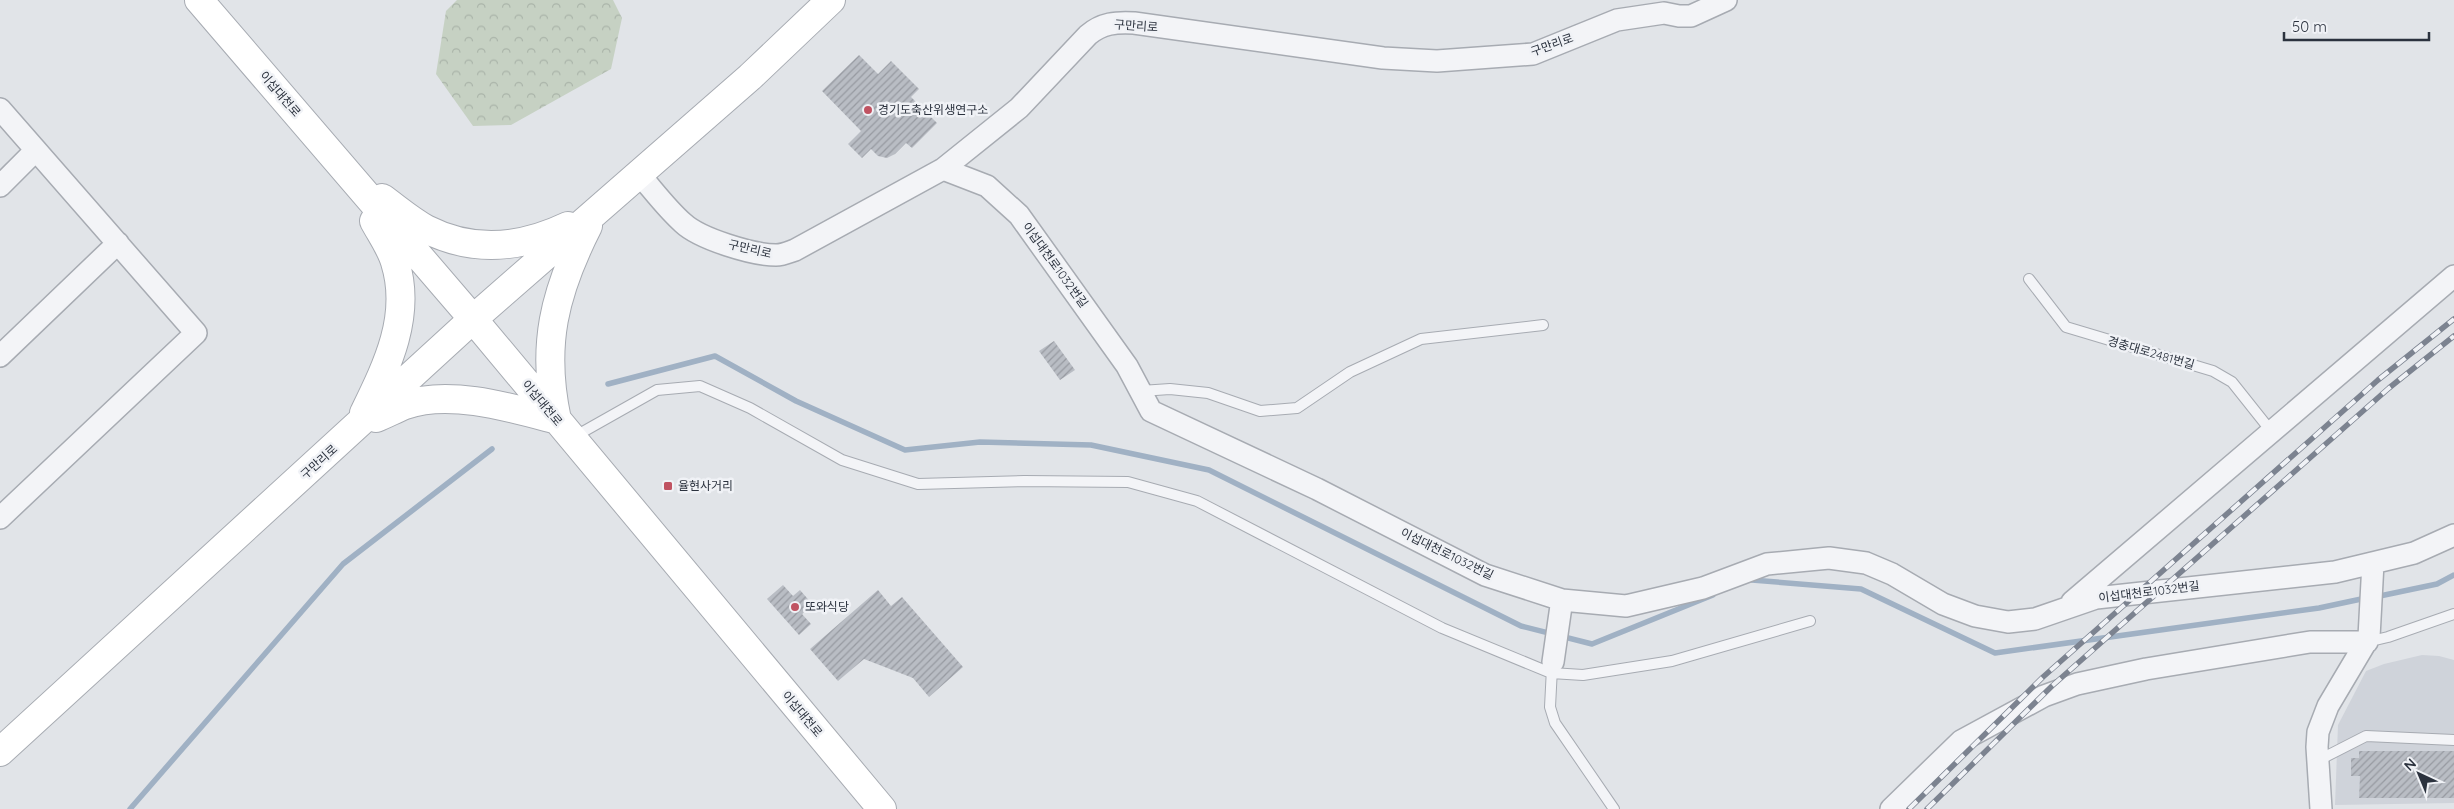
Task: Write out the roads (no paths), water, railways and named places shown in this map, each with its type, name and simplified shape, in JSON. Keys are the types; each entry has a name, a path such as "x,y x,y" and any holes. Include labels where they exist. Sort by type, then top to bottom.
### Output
{"street":[{"name":"이섭대천로","path":"199,0 473,319 882,809"},
{"name":"구만리로","path":"0,752 473,319 750,77 831,0"},
{"name":"구만리로","path":"639,174 683,223 694,231 707,238 764,254 779,255 795,250 943,169 1019,108 1092,32 1108,24 1134,23 1375,57 1437,61 1533,54 1617,20 1664,13 1691,16 1726,0"},
{"path":"0,109 196,333 0,518"},
{"path":"0,186 36,150"},
{"name":"이섭대천로1032번길","path":"943,169 987,186 1019,216 1127,366 1152,411 1160,417 1317,489 1485,575 1562,600 1626,606 1703,588 1767,564 1829,558 1866,563 1892,574 1943,604 1975,616 2008,622 2035,618 2096,598 2336,572 2373,563"},
{"path":"348,174 426,229 468,244 500,246 541,239 594,214"},
{"path":"348,174 395,261 401,295 399,328 387,366 357,427"},
{"path":"564,429 550,387 549,350 555,311 568,266 594,214"},
{"path":"0,356 118,243"},
{"path":"2063,609 2454,276"},
{"path":"357,427 406,405 441,400 473,401 564,429"},
{"path":"2321,809 2318,732 2322,719 2369,636 2373,563 2414,553 2454,535"},
{"path":"1552,668 1561,606"},
{"path":"1891,809 1960,741 2007,714 2052,693 2078,684 2146,668 2310,642 2369,636"}],"lane":[{"name":"경충대로2481번길","path":"2029,279 2066,327 2213,371 2232,382 2271,431"},
{"path":"1141,391 1180,390 1208,393 1260,412 1297,408 1350,372 1422,339 1543,325"},
{"path":"564,429 658,390 700,386 750,408 842,460 918,484 1024,481 1128,482 1197,501 1442,628 1552,668 1583,675 1672,661 1810,622"},
{"path":"2369,636 2388,637 2454,614"},
{"path":"1552,668 1550,707 1555,723 1614,809"},
{"path":"2318,761 2366,736 2454,740"}],"waterway":[{"path":"608,384 715,356 796,401 905,450 980,442 1091,445 1209,470 1521,626 1592,644 1713,595"},
{"path":"130,809 343,564 492,449"},
{"path":"2375,597 2437,584 2454,575"},
{"path":"1752,580 1861,589 1995,653 2319,608 2366,598"}],"railway":[{"path":"1909,809 2043,677 2378,380 2454,319"},
{"path":"1927,809 2052,686 2389,388 2454,336"}],"place":[{"name":"경기도축산위생연구소","path":"868,110"},
{"name":"율현사거리","path":"668,486"},
{"name":"또와식당","path":"795,607"}]}
